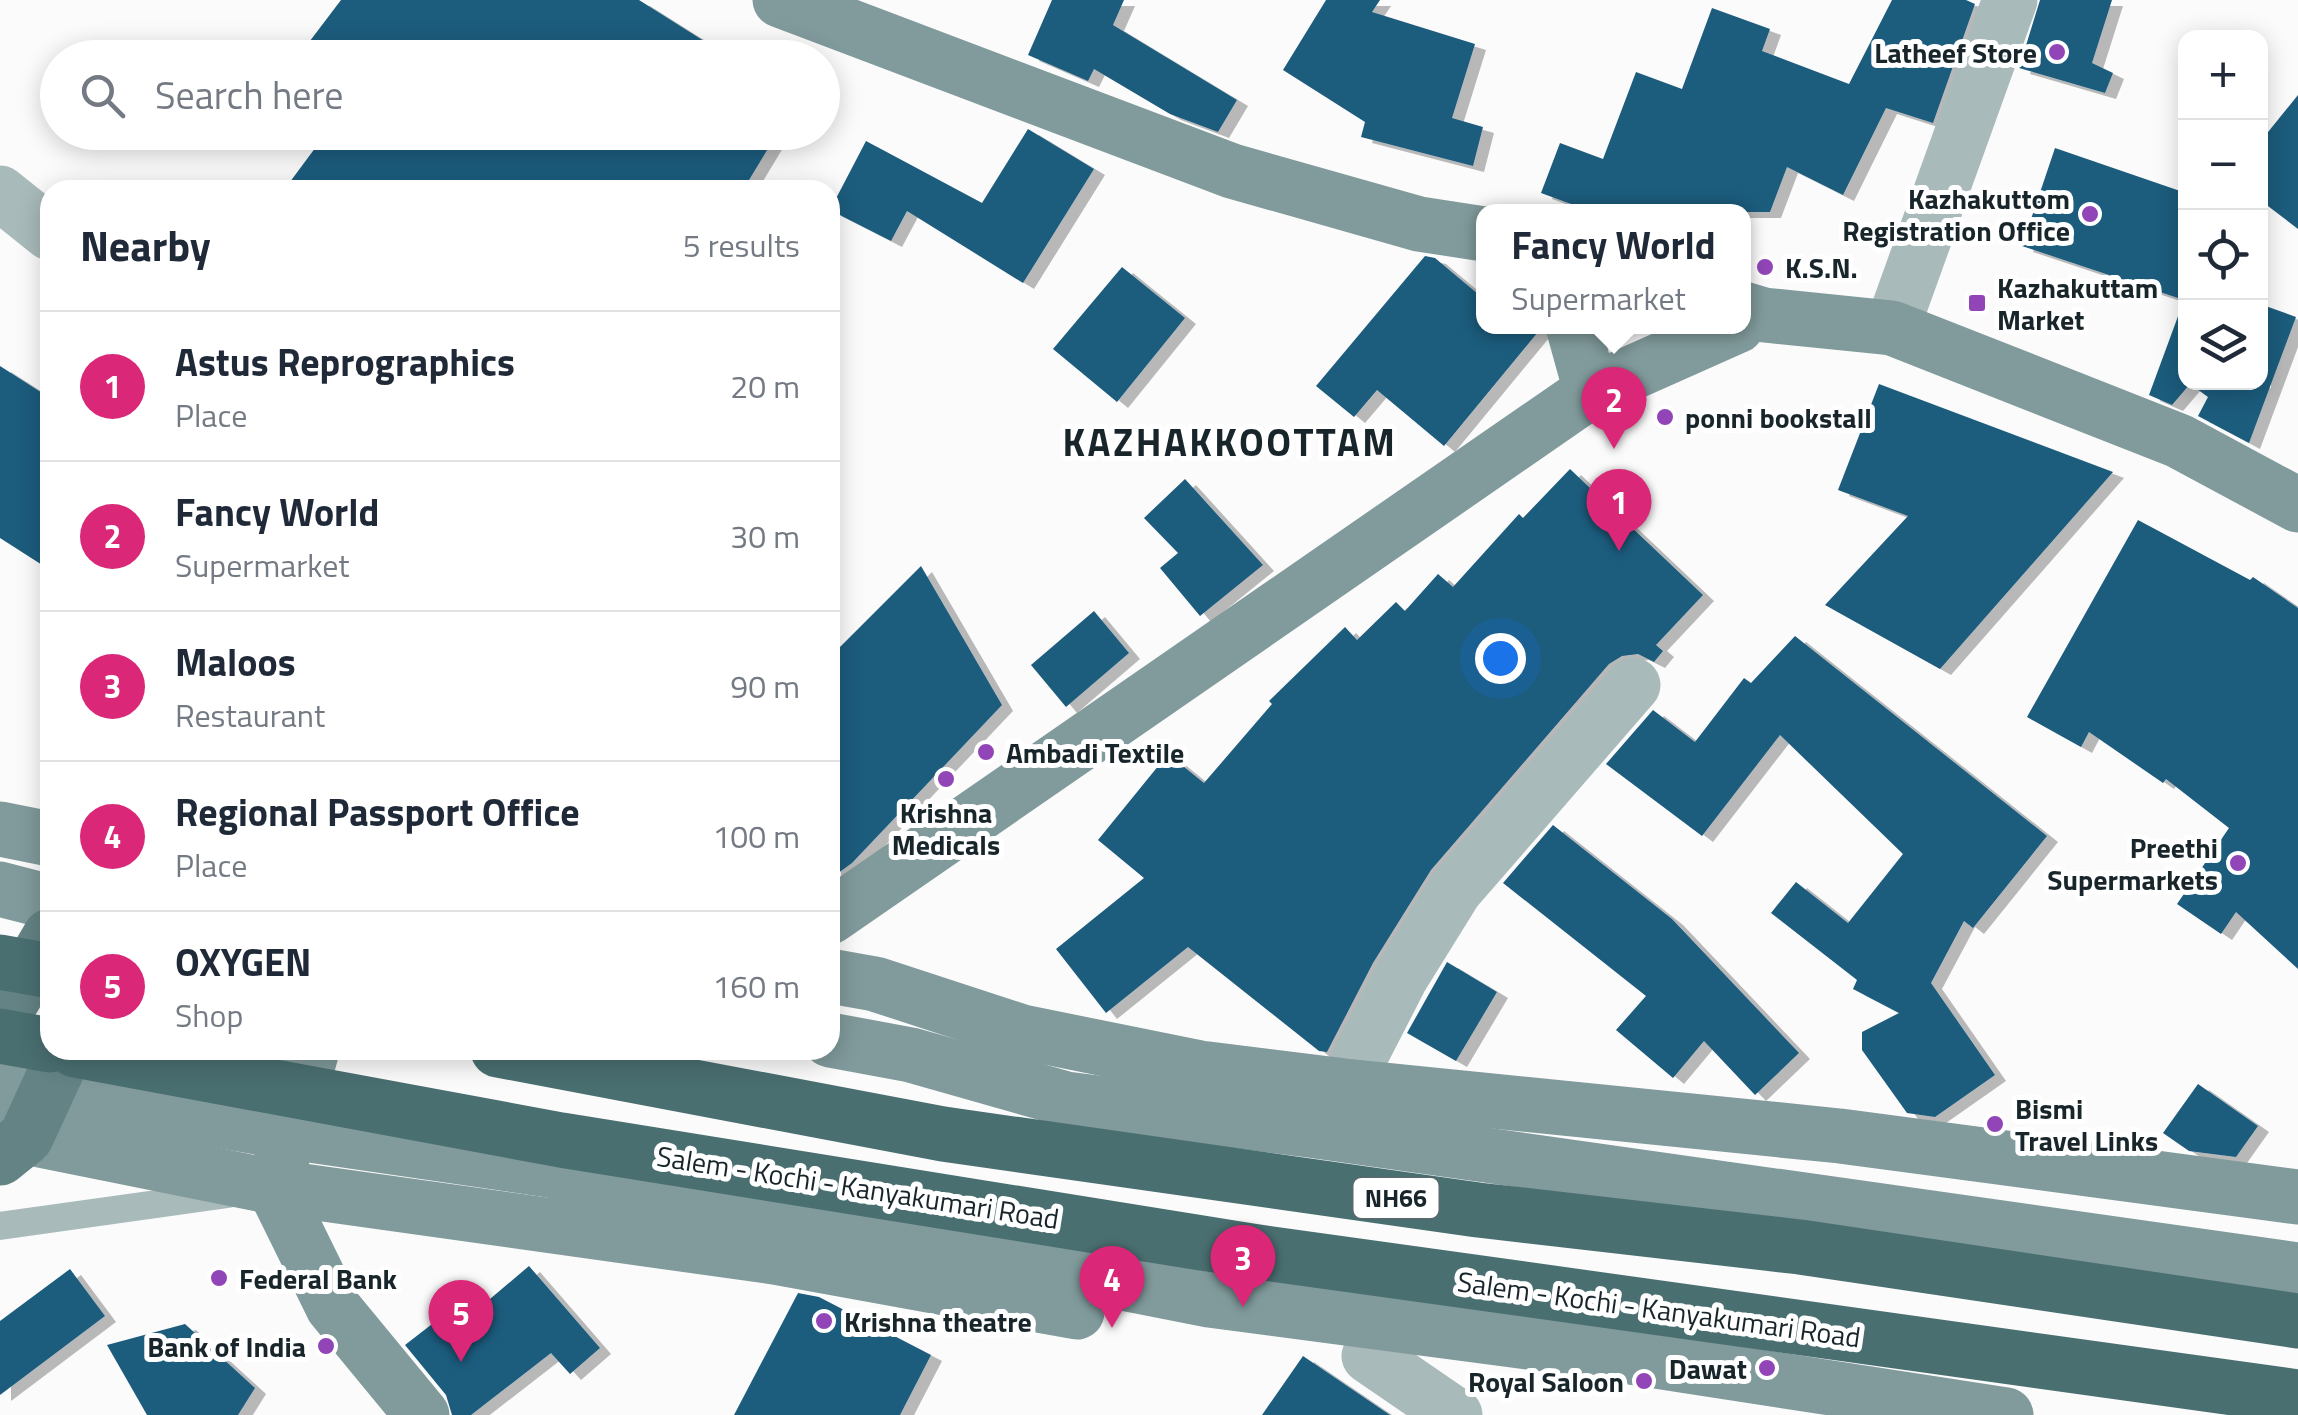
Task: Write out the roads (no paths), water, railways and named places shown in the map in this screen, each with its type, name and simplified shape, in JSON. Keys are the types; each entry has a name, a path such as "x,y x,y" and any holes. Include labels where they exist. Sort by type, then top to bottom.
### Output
{"highway":[{"path":"0,962 40,969"},
{"name":"Salem - Kochi - Kanyakumari Road","path":"0,1036 40,1058"},
{"name":"NH66","path":"551,1060 943,1134 1478,1210 1800,1247 2298,1320"},
{"name":"Salem - Kochi - Kanyakumari Road","path":"48,1063 1252,1251 2298,1398"}],"main road":[{"path":"780,0 1232,171 1419,224 1476,233"},
{"path":"1751,319 1892,328 2179,441 2298,504"},
{"path":"1575,334 1591,391"},
{"path":"840,910 1591,391 1715,334"},
{"path":"0,829 40,837"},
{"path":"0,889 40,899"},
{"path":"0,1022 40,953"},
{"path":"840,978 875,984 1022,1032 1200,1068 1840,1136 2298,1197"},
{"path":"840,1042 911,1056 1066,1099 2298,1270"},
{"path":"309,1060 274,1187 332,1308 422,1415"},
{"path":"1783,1415 1194,1333 774,1257 274,1187 9,1143 48,1063 289,1132 550,1170 1209,1300 1559,1346 2006,1415"}],"street":[{"path":"1892,328 2010,0"},
{"path":"0,193 40,225"},
{"path":"1344,1086 1402,977 1456,890 1632,684"},
{"path":"1369,1356 1455,1415"}],"lane":[{"path":"0,1226 274,1187"}],"place":[{"name":"Latheef Store","path":"2057,52"},
{"name":"Kazhakuttom Registration Office","path":"2090,214"},
{"name":"K.S.N.","path":"1765,267"},
{"name":"Kazhakuttam Market","path":"1977,303"},
{"name":"ponni bookstall","path":"1665,417"},
{"name":"Fancy World","path":"1614,449"},
{"name":"Astus Reprographics","path":"1619,551"},
{"name":"Ambadi Textile","path":"986,752"},
{"name":"Krishna Medicals","path":"946,779"},
{"name":"Preethi Supermarkets","path":"2238,863"},
{"name":"Bismi Travel Links","path":"1995,1124"},
{"name":"Federal Bank","path":"219,1278"},
{"name":"Maloos","path":"1243,1307"},
{"name":"Krishna theatre","path":"824,1321"},
{"name":"Regional Passport Office","path":"1112,1328"},
{"name":"Bank of India","path":"326,1346"},
{"name":"OXYGEN","path":"461,1362"},
{"name":"Dawat","path":"1767,1368"},
{"name":"Royal Saloon","path":"1644,1381"}],"district":[{"name":"KAZHAKKOOTTAM","path":"1230,442"}]}
